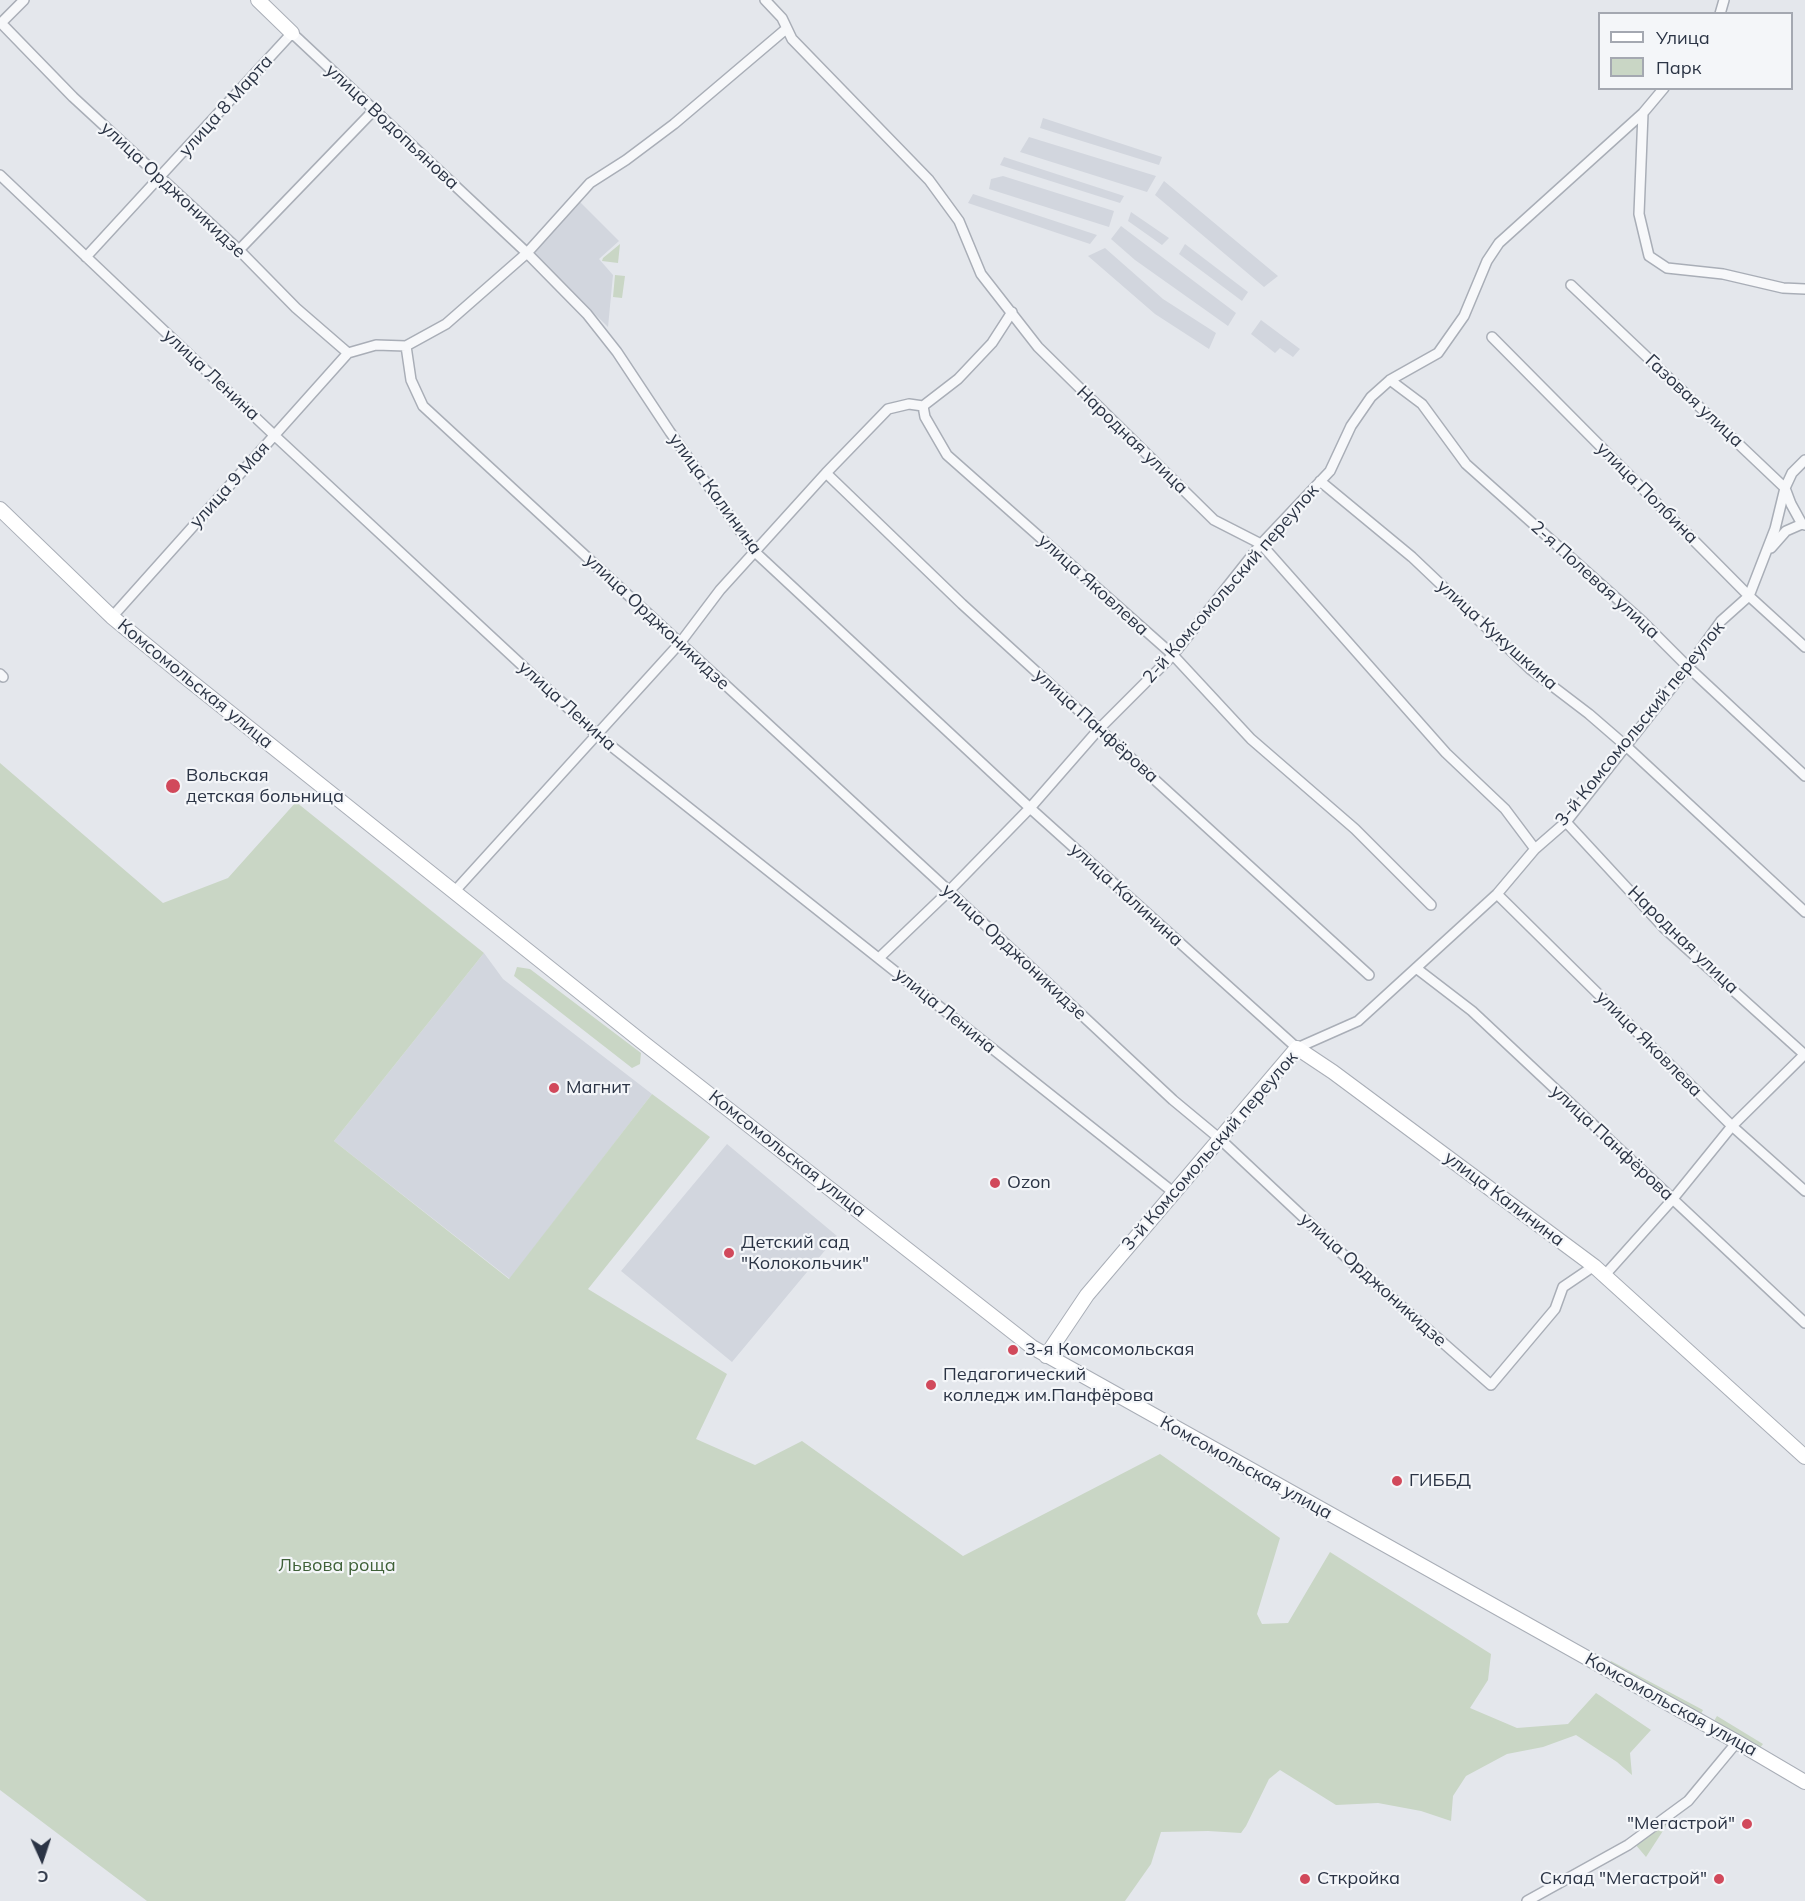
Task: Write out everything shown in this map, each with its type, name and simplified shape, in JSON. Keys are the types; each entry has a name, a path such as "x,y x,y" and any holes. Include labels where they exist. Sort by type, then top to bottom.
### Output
{"main road":[{"name":"улица Водопьянова","path":"258,0 292,33"},
{"name":"Комсомольская улица","path":"0,508 112,617 295,767 641,1041 1046,1356 1805,1782"},
{"name":"3-й Комсомольский переулок","path":"1046,1356 1087,1295 1297,1048"},
{"name":"улица Калинина","path":"1297,1048 1333,1072 1594,1266 1805,1457"}],"street":[{"path":"1,23 24,0"},
{"name":"Народная улица","path":"765,0 782,18 792,39 929,180 958,221 981,274 1038,347 1214,520 1261,544 1446,753 1505,809 1535,849"},
{"name":"улица Орджоникидзе","path":"1,23 73,97 239,250 296,308 348,353"},
{"path":"348,353 376,345 406,346 446,324 527,254 590,183 626,160 674,124 786,29"},
{"name":"улица Водопьянова","path":"292,33 527,254"},
{"name":"улица 8 Марта","path":"86,257 292,33"},
{"name":"2-й Комсомольский переулок","path":"879,958 1030,808 1099,729 1173,655 1261,544 1330,471 1351,426 1371,397 1390,380 1438,353 1464,316 1487,261 1499,243 1642,113 1662,90"},
{"path":"239,250 374,110"},
{"path":"1642,113 1639,214 1649,256 1667,268 1724,274 1783,288 1805,289"},
{"name":"улица Ленина","path":"0,175 274,435 596,734 1173,1192"},
{"name":"улица Калинина","path":"527,254 586,314 617,352 670,432 755,552 1030,808 1297,1048"},
{"name":"Газовая улица","path":"1571,285 1785,488 1803,524"},
{"path":"454,892 680,643 720,590 826,473 888,409 909,404 923,406 958,379 985,350 1012,312"},
{"name":"улица Полбина","path":"1492,337 1749,596 1805,647"},
{"name":"улица Орджоникидзе","path":"406,346 411,380 423,406 1173,1100 1220,1139 1349,1260 1491,1385 1555,1309 1563,1287 1594,1266"},
{"name":"улица 9 Мая","path":"112,617 348,353"},
{"name":"2-я Полевая улица","path":"1390,380 1422,404 1466,464 1642,621 1805,776"},
{"name":"улица Яковлева","path":"923,406 925,417 947,455 1173,655 1251,739 1355,828 1431,905"},
{"name":"3-й Комсомольский переулок","path":"1297,1048 1358,1021 1497,894 1535,849 1566,822 1688,667 1721,621 1749,596 1775,529 1785,488 1792,473 1805,460"},
{"name":"улица Панфёрова","path":"826,473 962,604 1369,975"},
{"name":"улица Кукушкина","path":"1320,481 1412,557 1530,669 1589,714 1626,746 1805,912"},
{"path":"1766,553 1786,531 1803,524"},
{"name":"Народная улица","path":"1566,822 1665,928 1805,1054"},
{"name":"улица Яковлева","path":"1497,894 1732,1126 1805,1191"},
{"name":"улица Панфёрова","path":"1416,968 1472,1011 1805,1323"},
{"path":"1604,1276 1672,1200 1709,1151 1805,1054"},
{"path":"1527,1901 1628,1845 1688,1801 1737,1742"}],"shaded area":[{"path":"1043,118 1162,157 1159,165 1040,128"},
{"path":"1029,137 1156,176 1147,192 1020,152"},
{"path":"1004,157 1124,196 1120,203 1000,165"},
{"path":"1003,176 1114,211 1109,227 989,189 991,179"},
{"path":"1164,181 1278,276 1264,287 1155,195"},
{"path":"973,194 1097,235 1090,244 968,203"},
{"path":"579,201 619,241 599,259 613,275 608,327 533,253"},
{"path":"1131,212 1169,238 1162,245 1128,221"},
{"path":"1121,226 1236,313 1228,326 1135,260 1111,239"},
{"path":"1185,244 1248,292 1242,301 1179,254"},
{"path":"1105,248 1163,299 1216,333 1209,349 1155,314 1088,256"},
{"path":"1261,320 1300,349 1293,357 1280,348 1275,353 1251,334"},
{"path":"484,953 503,979 652,1094 510,1279 334,1141"},
{"name":"Детский сад \"Колокольчик\"","path":"727,1144 837,1236 732,1362 621,1271"}],"green space":[{"path":"620,244 618,263 602,261 603,258"},
{"path":"615,275 625,276 622,298 613,297"},
{"name":"Львова роща","path":"0,763 163,903 228,878 296,802 484,953 334,1141 509,1279 652,1094 710,1137 588,1289 727,1374 696,1439 755,1465 802,1441 963,1556 1160,1454 1280,1538 1257,1614 1262,1624 1288,1623 1330,1552 1491,1654 1488,1680 1470,1708 1517,1728 1568,1724 1596,1693 1651,1730 1630,1753 1632,1775 1617,1762 1576,1735 1543,1747 1507,1754 1466,1776 1453,1796 1451,1821 1421,1811 1378,1803 1336,1805 1280,1770 1269,1779 1241,1833 1161,1832 1151,1864 1125,1901 147,1901 0,1790"},
{"path":"517,967 530,969 641,1053 640,1064 632,1068 514,976"},
{"path":"1611,1661 1703,1710 1701,1714 1609,1664"},
{"path":"1717,1716 1763,1744 1759,1749 1714,1721"},
{"path":"1670,1820 1646,1857 1635,1844"}],"place":[{"name":"Вольская детская больница","path":"173,786"},
{"name":"Магнит","path":"554,1088"},
{"name":"Ozon","path":"995,1183"},
{"name":"Детский сад \"Колокольчик\"","path":"729,1253"},
{"name":"3-я Комсомольская","path":"1013,1350"},
{"name":"Педагогический колледж им.Панфёрова","path":"931,1385"},
{"name":"ГИББД","path":"1397,1481"},
{"name":"\"Мегастрой\"","path":"1747,1824"},
{"name":"Сткройка","path":"1305,1879"},
{"name":"Склад \"Мегастрой\"","path":"1719,1879"}]}
